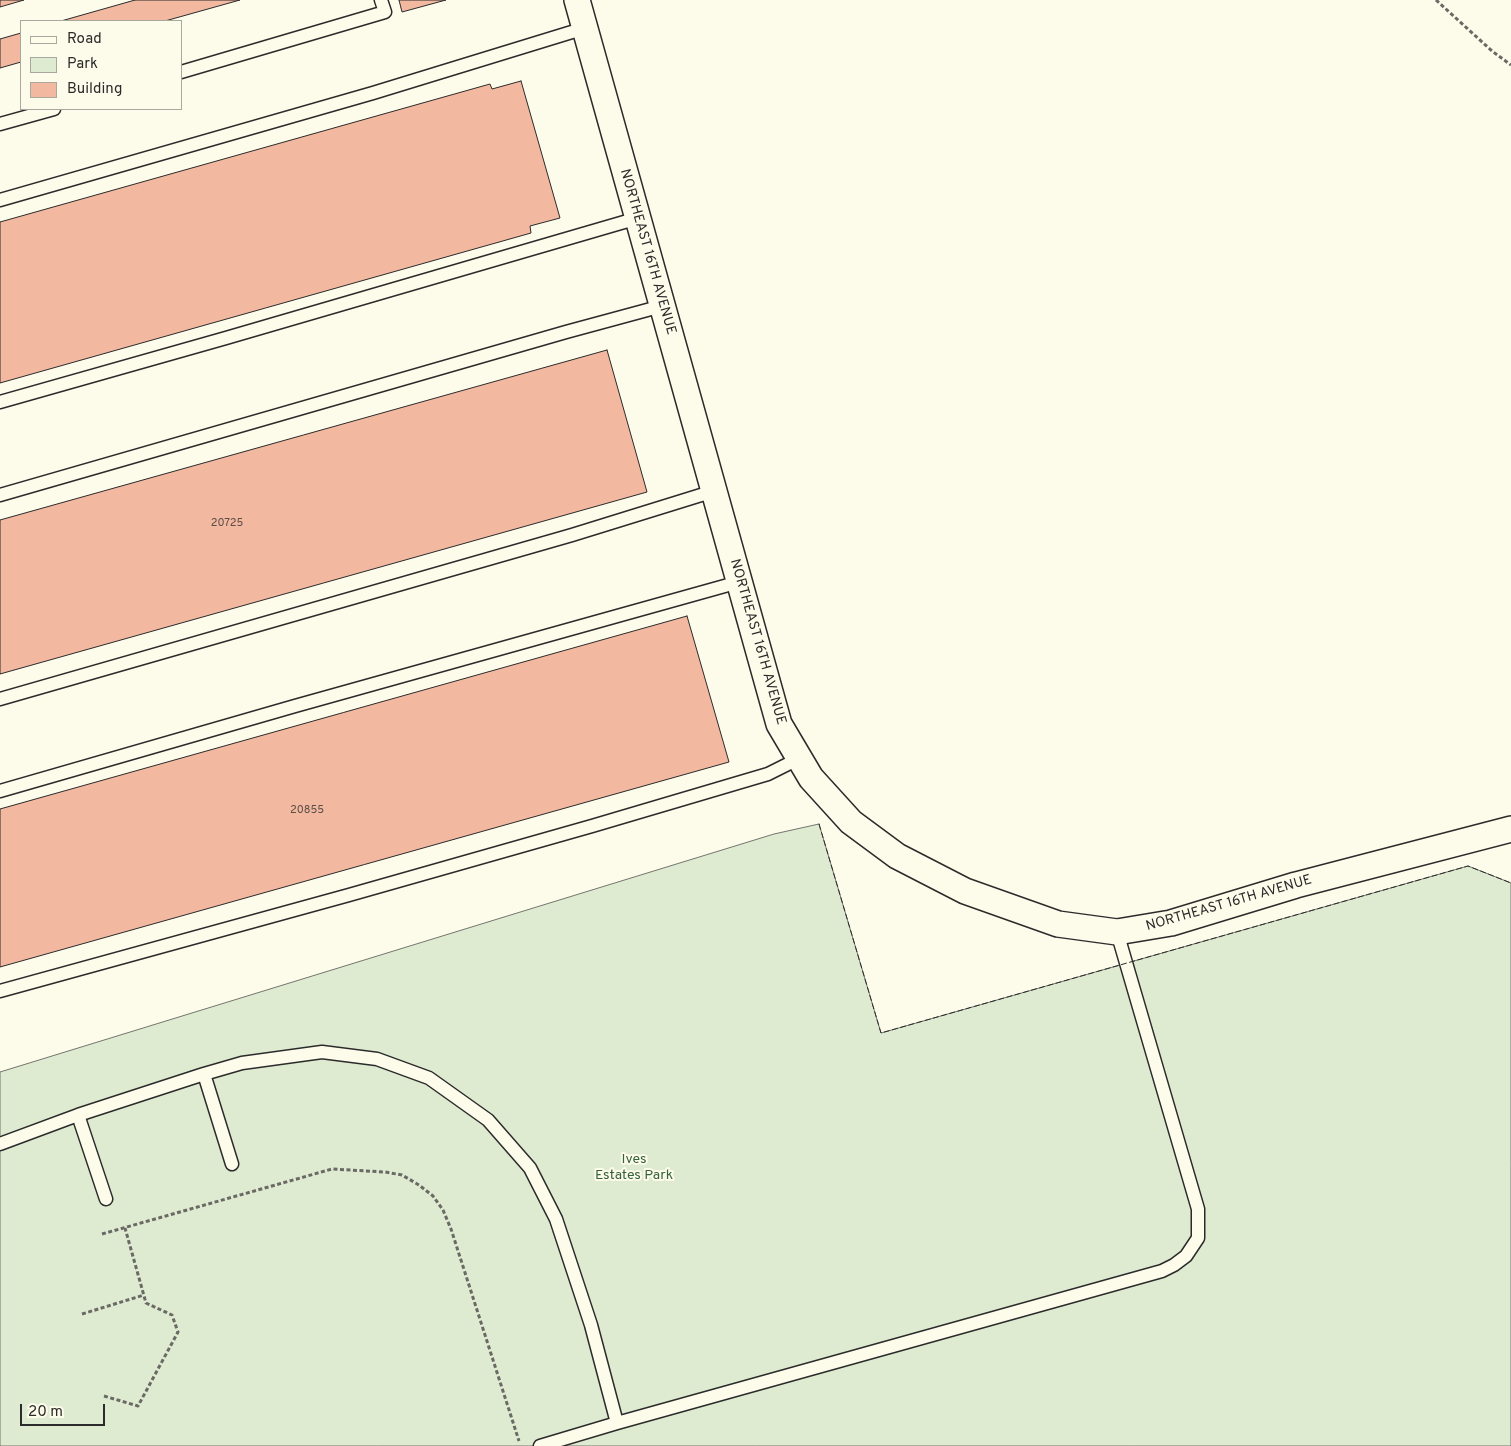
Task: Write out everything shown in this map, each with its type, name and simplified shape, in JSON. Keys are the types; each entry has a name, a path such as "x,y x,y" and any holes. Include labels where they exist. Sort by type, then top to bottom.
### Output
{"street":[{"name":"NORTHEAST 16TH AVENUE","path":"577,0 779,724 811,778 851,822 896,856 965,892 1058,924 1117,932 1171,923 1296,884 1511,829"}],"lane":[{"path":"182,72 385,12 381,0"},
{"path":"0,200 373,93 585,28"},
{"path":"0,124 50,110"},
{"path":"0,402 638,218"},
{"path":"0,495 662,306"},
{"path":"0,699 572,534 714,491"},
{"path":"0,791 295,706 740,582"},
{"path":"0,991 340,898 592,826 768,774 800,758"},
{"path":"540,1446 1162,1271 1186,1256 1198,1238 1198,1209 1117,932"},
{"path":"0,1144 78,1115 242,1063 322,1052 378,1059 429,1078 488,1120 530,1168 556,1219 591,1325 617,1423"},
{"path":"204,1074 232,1164"},
{"path":"78,1115 106,1199"}],"path":[{"path":"1436,0 1492,51 1511,65"},
{"path":"102,1234 332,1169 385,1172 402,1175 433,1196 443,1210 451,1229 521,1446"},
{"path":"104,1396 138,1406 178,1332 172,1314 146,1303 125,1228"},
{"path":"82,1314 144,1295"}],"green space":[{"name":"Ives Estates Park","path":"819,824 881,1033 1468,866 1511,883 1511,1446 0,1446 0,1072 774,834"}],"building":[{"path":"0,0 24,0 0,7"},
{"path":"135,0 240,0 169,20 65,20"},
{"path":"399,0 446,0 402,12"},
{"path":"20,33 20,62 0,68 0,39"},
{"path":"521,81 560,218 530,226 531,233 0,383 0,222 490,84 492,89"},
{"path":"607,350 647,492 0,674 0,520"},
{"path":"687,616 729,762 0,967 0,809"}],"fence":[{"path":"819,824 881,1033 1468,866 1511,883"}]}
